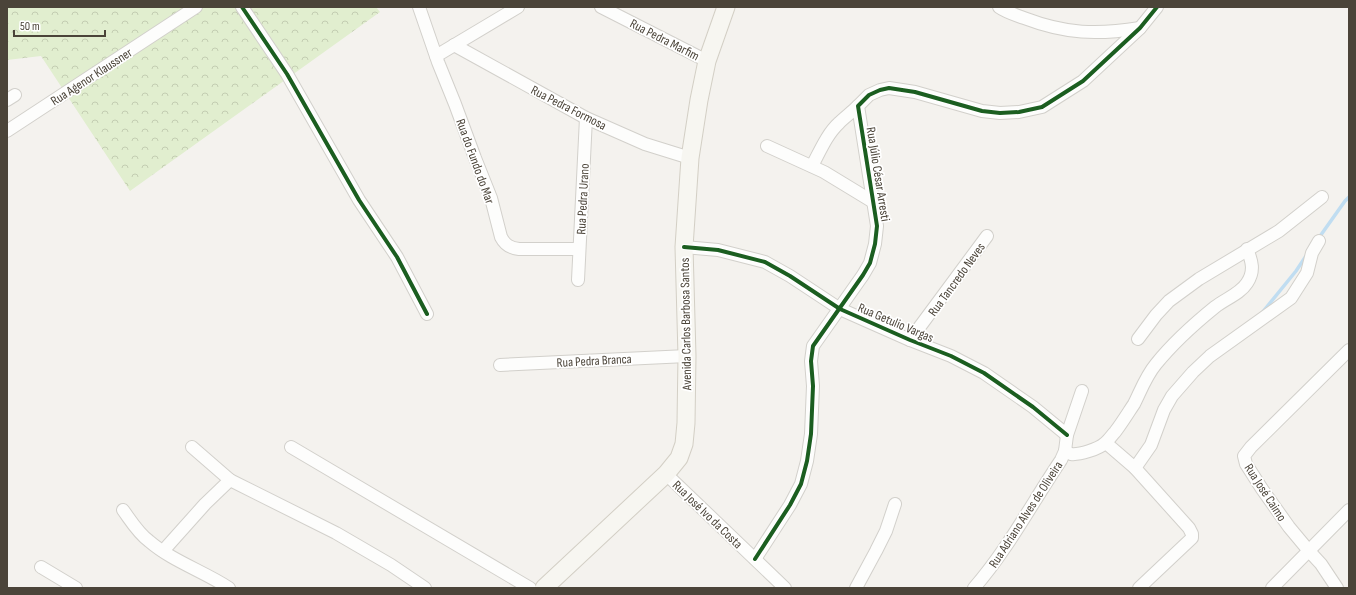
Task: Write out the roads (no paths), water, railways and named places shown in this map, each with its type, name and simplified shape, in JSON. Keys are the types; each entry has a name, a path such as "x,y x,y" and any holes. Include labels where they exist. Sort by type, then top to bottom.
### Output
{"main road":[{"name":"Avenida Carlos Barbosa Santos","path":"544,588 666,474 679,458 684,444 686,423 687,356 684,247 690,158 707,61 726,7"}],"street":[{"name":"Rua Agenor Klaussner","path":"7,131 196,7"},
{"path":"242,7 287,74 359,200 397,257 427,314"},
{"name":"Rua do Fundo do Mar","path":"419,7 436,56 491,198 503,241 510,246 519,248 579,249"},
{"path":"436,56 518,7"},
{"name":"Rua Pedra Marfim","path":"601,7 707,61"},
{"path":"998,7 1037,23 1072,32 1118,32 1140,28"},
{"path":"812,166 822,146 838,123 869,95 880,90 889,88 915,92 982,112 1019,112 1042,106 1083,81 1140,28 1157,7"},
{"name":"Rua Pedra Formosa","path":"454,45 586,118 645,144 690,158"},
{"name":"Rua Júlio César Arresti","path":"755,559 790,505 801,484 807,461 811,434 813,386 811,352 815,341 840,309 870,263 875,244 877,226 875,203 858,106"},
{"name":"Rua Pedra Urano","path":"578,280 586,118"},
{"name":"Rua Júlio César Arresti","path":"767,146 832,176 875,203"},
{"path":"1138,339 1156,314 1169,301 1199,279 1278,231 1322,198"},
{"name":"Rua Tancredo Neves","path":"910,340 987,236"},
{"path":"1135,468 1151,445 1164,410 1172,396 1192,372 1210,356 1291,298 1306,273 1312,253 1319,241"},
{"name":"Rua Getulio Vargas","path":"684,247 718,250 765,262 790,276 840,309 910,340 951,356 984,373 1033,407 1067,435"},
{"path":"1065,451 1071,454 1090,451 1106,443 1134,403 1141,387 1156,364 1176,342 1204,316 1216,306 1243,289 1253,267 1252,260 1247,249"},
{"name":"Rua José Caimo","path":"1337,588 1321,564 1289,527 1262,489 1246,464 1244,456 1251,447 1349,350"},
{"name":"Rua Pedra Branca","path":"500,365 687,356"},
{"name":"Rua Adriano Alves de Oliveira","path":"974,588 1018,529 1065,451 1067,435 1082,391"},
{"path":"1106,443 1135,468 1189,528 1192,534 1192,538 1138,588"},
{"path":"192,447 230,480 336,533 391,565 425,588"},
{"path":"291,447 530,588"},
{"name":"Rua José Ivo da Costa","path":"666,474 785,588"},
{"path":"164,551 205,504 230,480"},
{"path":"856,588 880,544 895,504"},
{"path":"123,510 136,529 149,542 229,588"},
{"path":"1272,588 1349,510"},
{"path":"41,567 76,588"}],"waterway":[{"path":"1318,239 1349,197"},
{"path":"1261,314 1296,271 1306,256"}]}
